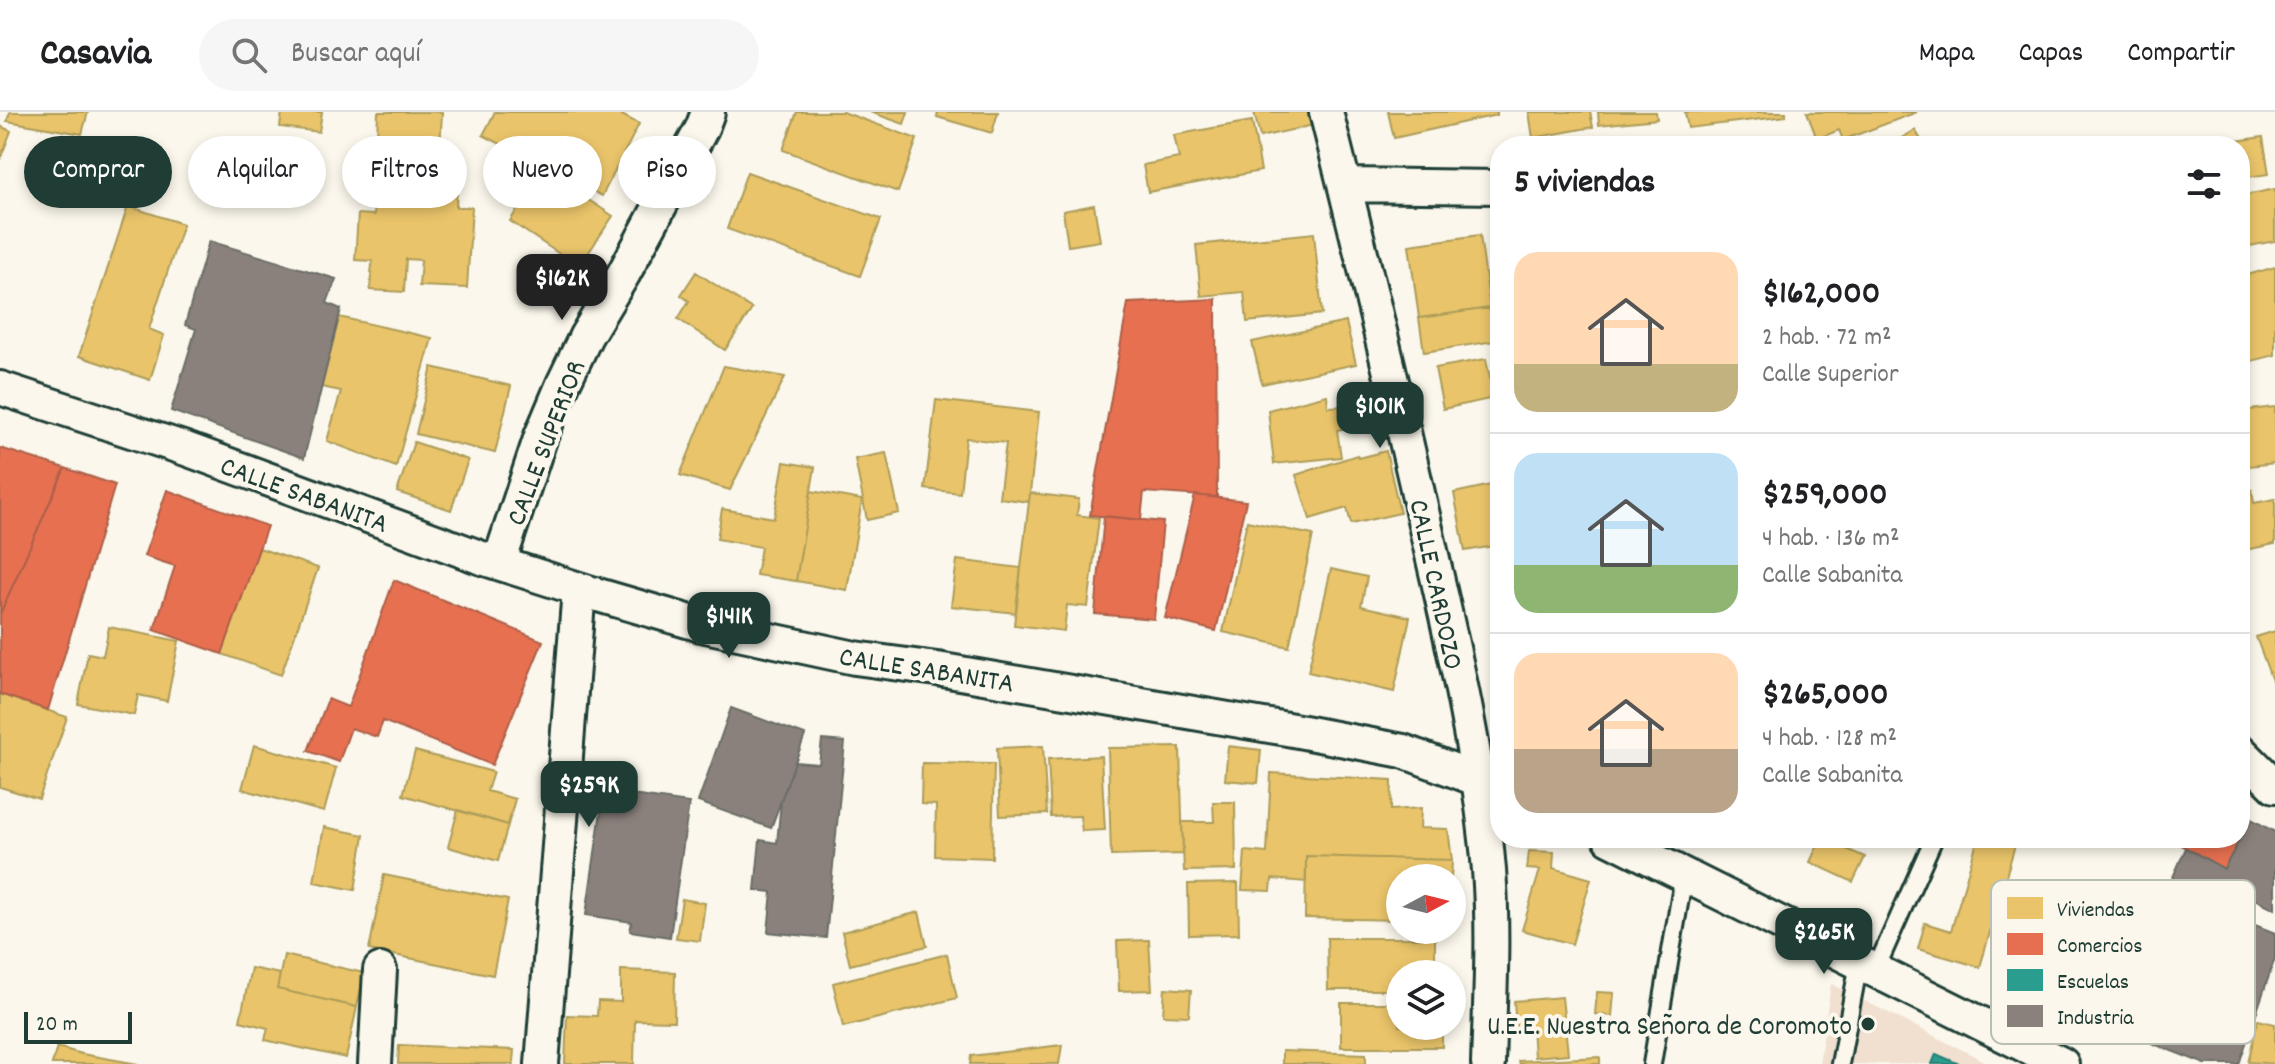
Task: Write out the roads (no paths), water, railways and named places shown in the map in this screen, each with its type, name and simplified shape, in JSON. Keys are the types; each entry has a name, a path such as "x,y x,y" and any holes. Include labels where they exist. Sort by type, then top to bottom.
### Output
{"street":[{"name":"CALLE SUPERIOR","path":"499,563 541,436 563,384 708,112"},
{"name":"CALLE CARDOZO","path":"1326,112 1489,783 1488,866 1492,922 1488,1064"},
{"path":"1345,185 1490,187"},
{"name":"CALLE SABANITA","path":"0,388 186,449 499,563 701,625 855,658 937,669 1403,751 1489,783"},
{"path":"542,1064 579,589"},
{"path":"2250,761 2275,786"},
{"path":"1631,848 1991,1031"},
{"path":"375,1064 380,970"},
{"path":"2017,1044 2052,1062"}],"lane":[{"path":"1840,1064 1867,967 1929,848"},
{"path":"1652,1064 1684,874"}],"place":[{"name":"U.E.E. Nuestra Señora de Coromoto","path":"1868,1024"}]}
